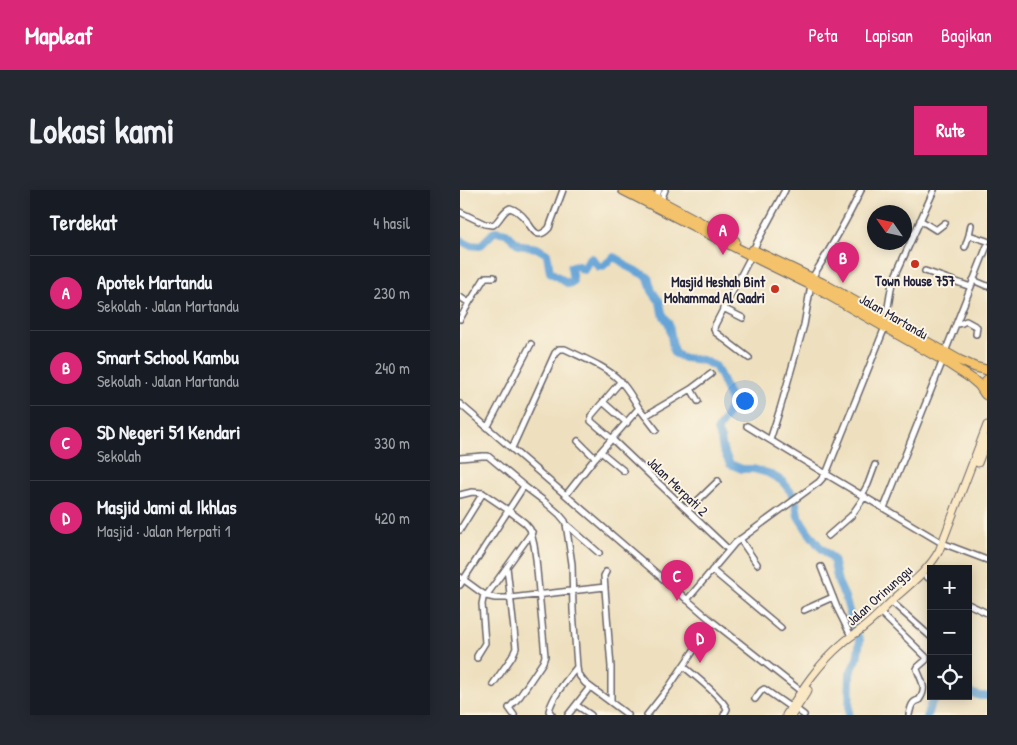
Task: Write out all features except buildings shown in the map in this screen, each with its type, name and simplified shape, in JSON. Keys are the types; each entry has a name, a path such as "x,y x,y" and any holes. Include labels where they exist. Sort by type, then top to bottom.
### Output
{"highway":[{"name":"Jalan Martandu","path":"624,190 812,281 944,356 972,378 986,396"},
{"name":"Jalan Martandu","path":"640,190 659,196 725,239"},
{"name":"Jalan Martandu","path":"944,356 987,370"},
{"path":"986,396 985,387 987,380"}],"street":[{"path":"460,212 493,226 506,210 510,208 523,217 534,232 539,234 549,228 563,190"},
{"path":"659,196 665,190"},
{"path":"749,358 714,330 714,327 784,190"},
{"path":"770,440 804,325 812,281 852,210 861,190"},
{"path":"687,600 728,550 740,539 819,482 826,474 885,323 892,283 934,190"},
{"path":"920,220 936,230 945,223"},
{"path":"965,247 971,225"},
{"path":"969,235 987,241"},
{"path":"884,508 987,246"},
{"path":"925,271 971,287"},
{"path":"460,319 484,279 486,277 494,277"},
{"path":"974,280 987,286"},
{"path":"460,297 469,303"},
{"path":"724,308 743,318"},
{"path":"957,324 969,322 978,328 976,334"},
{"path":"487,428 531,344"},
{"path":"512,448 555,353 559,349 565,349 616,376 656,430"},
{"path":"645,416 711,374"},
{"path":"621,381 603,402 627,423"},
{"path":"691,388 698,401"},
{"name":"Jalan Merpati 2","path":"603,402 590,419 728,550"},
{"path":"460,404 713,622 803,693"},
{"path":"566,495 595,458 639,408"},
{"name":"Jalan Orinunggu","path":"935,565 987,424"},
{"path":"747,426 944,543 987,560"},
{"name":"Jalan Orinunggu","path":"863,630 930,565 944,543 987,440"},
{"path":"578,441 595,458"},
{"path":"601,452 624,471"},
{"path":"460,458 488,456 544,501 566,524 599,553"},
{"path":"828,536 850,516 864,495 876,465"},
{"path":"688,510 718,481"},
{"path":"460,585 462,578 524,486"},
{"path":"460,530 483,493"},
{"path":"460,494 483,493 508,510 532,532 545,656 520,696 509,708 514,715"},
{"path":"566,524 572,564 578,674 590,687 628,715"},
{"path":"477,658 485,643 482,604 485,595 532,532"},
{"path":"740,539 757,564"},
{"path":"493,684 516,651 507,567"},
{"path":"821,567 833,597 854,636"},
{"path":"712,570 781,628"},
{"path":"606,572 604,576 611,667 611,701"},
{"name":"Jalan Orinunggu","path":"786,715 793,710 803,693 854,636 927,576"},
{"path":"462,578 485,595 495,598 605,587"},
{"path":"804,610 833,597"},
{"path":"894,604 927,633"},
{"path":"972,606 987,613"},
{"path":"882,614 926,657 924,663 918,668 924,683 922,695 919,700 914,701 912,704 909,715"},
{"path":"647,715 713,622"},
{"path":"683,666 726,706 724,715"},
{"path":"549,714 550,705 577,667"},
{"path":"568,715 590,687"},
{"path":"755,700 761,691 764,690 793,710 804,715"},
{"path":"576,705 591,715"}],"waterway":[{"path":"460,240 469,245 480,246 495,231 506,233 519,245 537,248 547,254 550,272 569,284 573,282 571,267 577,265 584,270 589,259 592,258 599,267 614,257 626,266 648,277 652,291 660,302 662,313 669,324 674,353 684,358 702,360 715,366 720,375 732,403 717,431 730,464 742,469 753,469 768,473 782,481 791,492 796,503 798,516 807,530 819,546 833,559 838,582 860,640 857,659 850,673 849,715"},
{"path":"972,693 987,696"},
{"path":"927,715 931,703 935,700"}],"place":[{"name":"Apotek Martandu","path":"723,255"},
{"name":"Town House 757","path":"915,264"},
{"name":"Smart School Kambu","path":"843,283"},
{"name":"Masjid Heshah Bint Mohammad Al Qadri","path":"775,289"},
{"name":"SD Negeri 51 Kendari","path":"677,601"},
{"name":"Masjid Jami al Ikhlas","path":"700,663"}]}
